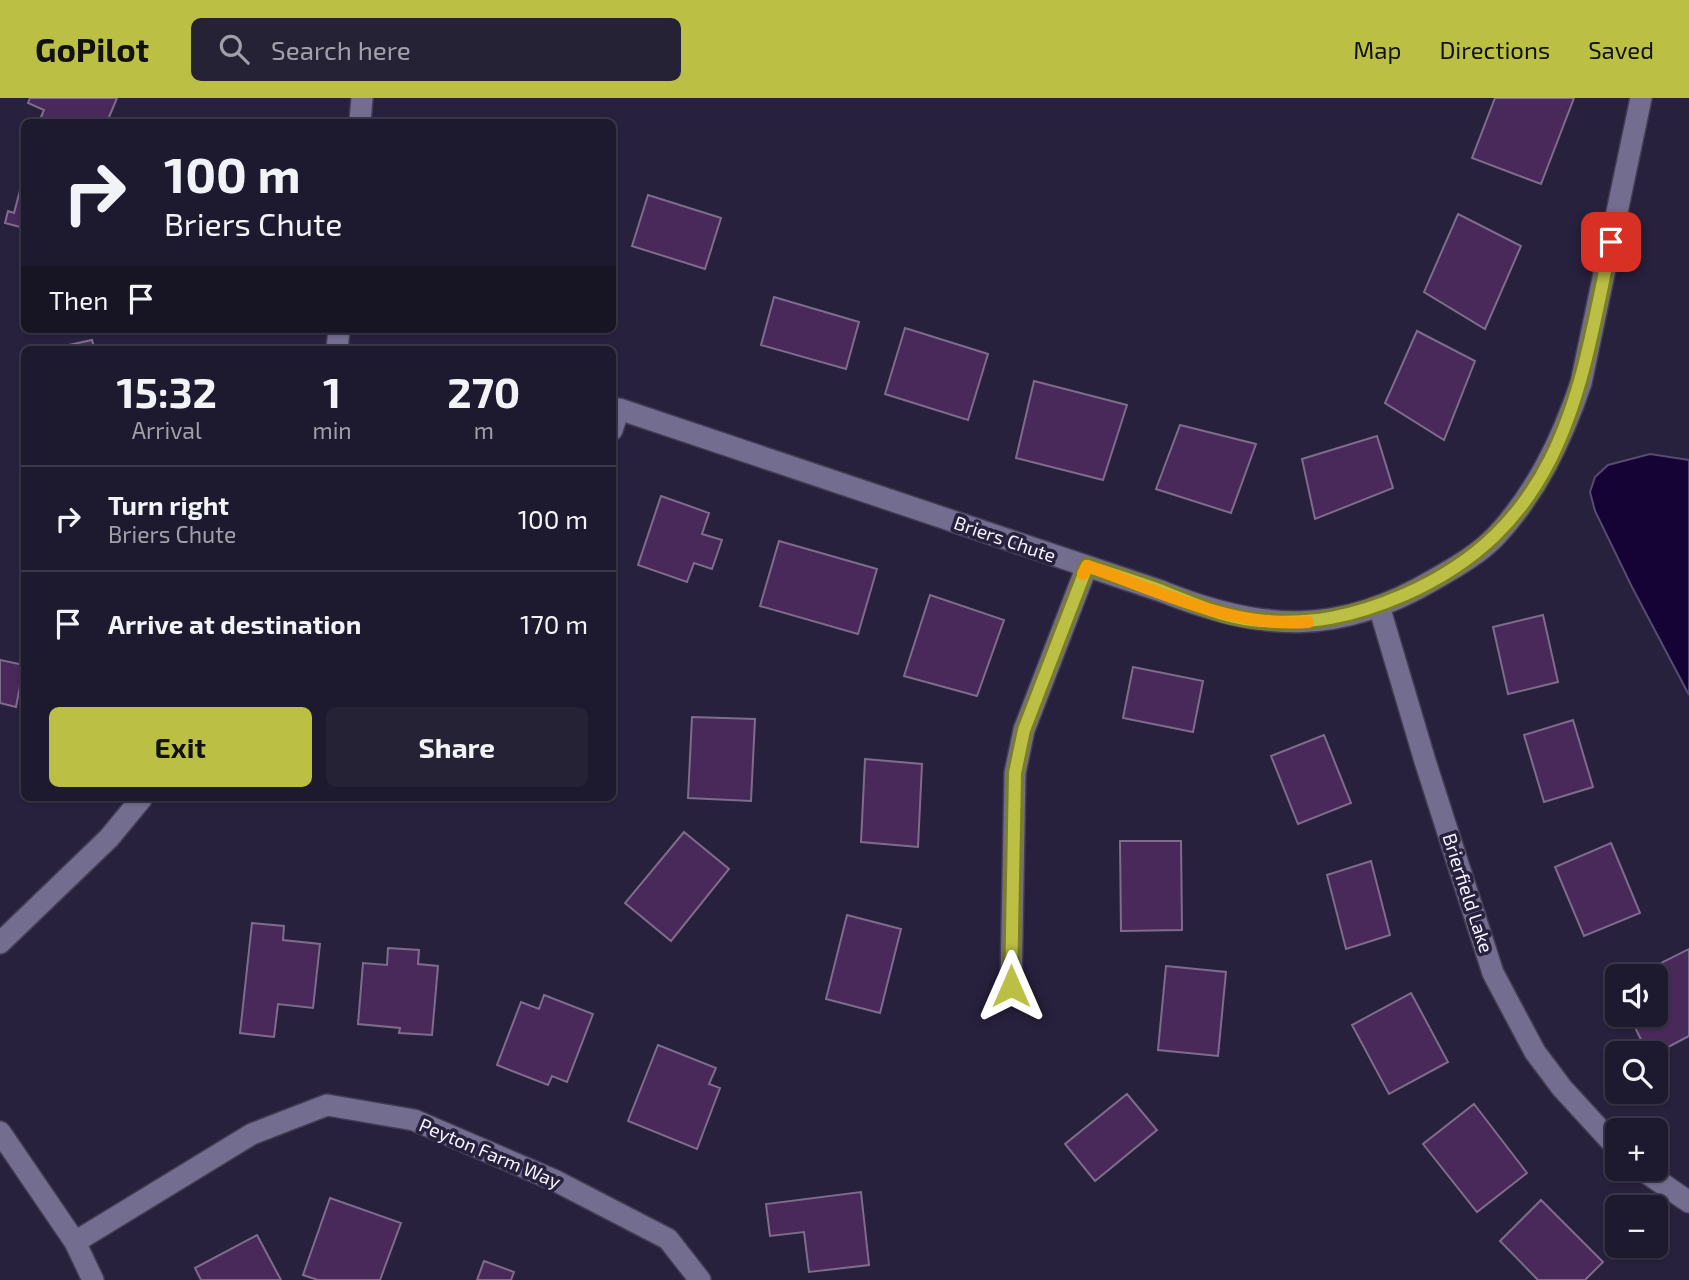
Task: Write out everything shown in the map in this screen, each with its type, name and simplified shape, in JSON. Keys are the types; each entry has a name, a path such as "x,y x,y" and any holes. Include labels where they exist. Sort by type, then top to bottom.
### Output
{"street":[{"path":"360,119 361,98"},
{"name":"Briers Chute","path":"616,420 620,409 1087,566 1207,610 1250,620 1294,623 1338,619 1379,606 1431,582 1460,564 1495,537 1523,503 1548,465 1567,425 1581,383 1641,98"},
{"path":"1011,986 1015,773 1024,730 1087,566"},
{"name":"Brierfield Lake","path":"1379,606 1493,973 1535,1052 1562,1088 1605,1135"},
{"path":"0,943 109,838 140,801"},
{"name":"Peyton Farm Way","path":"75,1242 252,1134 327,1105 414,1120 556,1181 668,1239 700,1280"},
{"path":"0,1132 75,1242 93,1280"},
{"path":"1658,1181 1689,1202"}],"shaded area":[{"path":"1650,454 1689,460 1689,695 1632,587 1595,511 1590,492 1595,477 1608,465"}],"building":[{"path":"30,98 117,98 108,119 40,119 44,110 28,103"},
{"path":"1495,98 1574,98 1541,184 1472,158"},
{"path":"21,187 21,227 5,223 8,211 14,213"},
{"path":"648,195 721,218 705,269 632,246"},
{"path":"1458,214 1521,246 1485,329 1424,292"},
{"path":"774,297 859,322 846,369 761,345"},
{"path":"905,328 988,354 968,420 885,394"},
{"path":"1417,331 1475,361 1444,440 1385,403"},
{"path":"92,340 94,346 64,346"},
{"path":"1034,381 1127,405 1103,480 1016,458"},
{"path":"1180,425 1256,444 1231,513 1156,489"},
{"path":"1377,436 1393,488 1315,519 1302,459"},
{"path":"661,496 709,513 702,534 722,540 712,569 694,563 687,582 638,565"},
{"path":"779,541 877,569 858,634 760,606"},
{"path":"930,595 1004,620 977,696 904,676"},
{"path":"1543,615 1558,682 1508,694 1493,627"},
{"path":"0,660 21,664 16,707 0,703"},
{"path":"1133,667 1203,681 1193,732 1123,718"},
{"path":"692,717 755,719 751,801 688,798"},
{"path":"1573,720 1593,787 1544,802 1524,735"},
{"path":"1324,735 1351,803 1298,824 1271,756"},
{"path":"865,759 922,764 918,847 861,842"},
{"path":"684,832 729,869 671,941 625,903"},
{"path":"1120,841 1181,841 1182,930 1121,931"},
{"path":"1611,843 1640,913 1584,936 1555,867"},
{"path":"1371,861 1390,935 1346,949 1327,875"},
{"path":"847,915 901,929 880,1013 826,999"},
{"path":"252,923 284,926 283,940 320,944 313,1008 278,1004 274,1037 240,1033"},
{"path":"388,948 419,950 418,964 438,966 432,1035 399,1033 400,1028 358,1024 363,963 387,965"},
{"path":"1689,949 1689,1036 1668,1047 1668,1041 1642,1041 1635,1027 1668,1027 1668,964 1659,964"},
{"path":"1166,966 1226,972 1218,1056 1158,1050"},
{"path":"1411,993 1448,1062 1389,1094 1352,1025"},
{"path":"544,995 593,1014 567,1082 552,1076 548,1085 497,1065 521,1002 539,1009"},
{"path":"658,1045 716,1068 709,1084 720,1088 697,1149 628,1121"},
{"path":"1127,1094 1157,1130 1095,1181 1065,1144"},
{"path":"1474,1104 1527,1173 1477,1212 1423,1144"},
{"path":"861,1192 869,1265 809,1272 804,1232 770,1236 766,1204"},
{"path":"330,1198 401,1223 380,1280 318,1280 303,1275"},
{"path":"1541,1200 1603,1262 1585,1280 1538,1280 1500,1241"},
{"path":"257,1235 281,1280 201,1280 195,1268"},
{"path":"484,1261 514,1272 511,1280 477,1280"}],"slow traffic":[{"path":"1083,574 1087,566 1207,610 1250,620 1308,622"}],"route":[{"path":"1011,986 1015,773 1024,730 1087,566 1207,610 1250,620 1294,623 1338,619 1379,606 1421,587 1460,564 1495,537 1523,503 1548,465 1567,425 1581,383 1611,242"}]}
